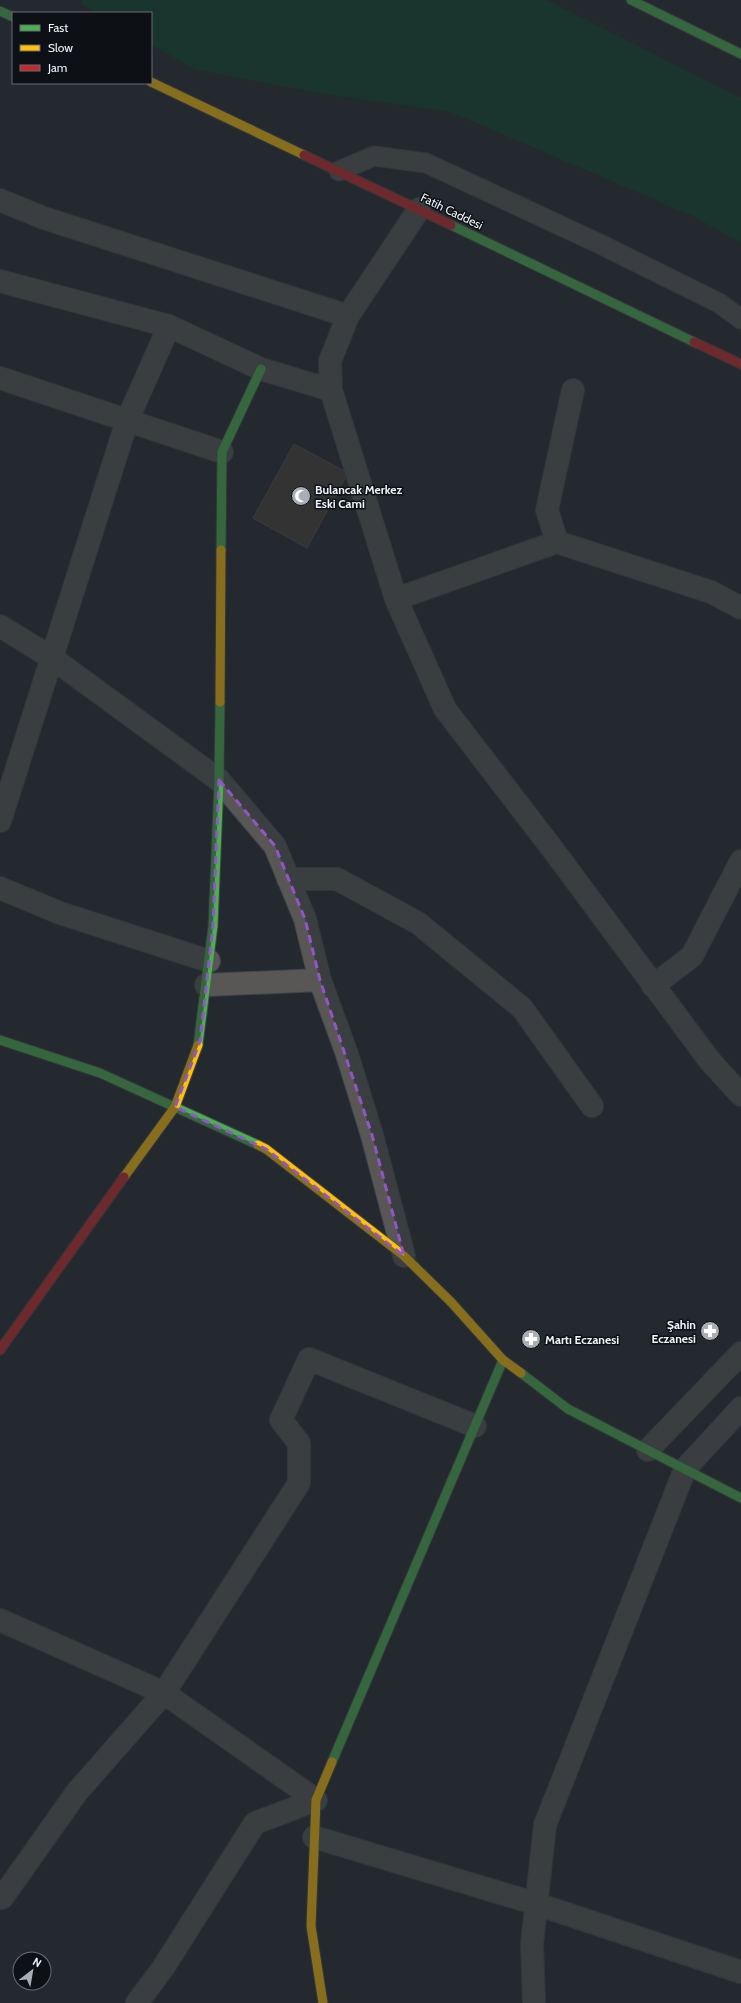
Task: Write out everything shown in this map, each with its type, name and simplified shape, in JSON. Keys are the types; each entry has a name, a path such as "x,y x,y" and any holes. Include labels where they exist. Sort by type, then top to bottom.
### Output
{"main road":[{"path":"632,0 741,54"},
{"path":"0,11 12,17"},
{"name":"Fatih Caddesi","path":"152,82 741,364"},
{"path":"0,1350 175,1107 200,1041 212,926 219,780 222,452 261,369"},
{"path":"0,1040 100,1073 266,1149 404,1256 451,1302 503,1360 568,1409 741,1498"},
{"path":"323,2003 311,1926 316,1800 503,1360"}],"street":[{"path":"0,200 44,218 348,316"},
{"path":"419,209 348,316 330,361 331,390 396,600 445,709 554,851 710,1061 741,1095"},
{"path":"0,281 169,326 261,369 331,390"},
{"path":"0,821 127,421 169,326"},
{"path":"0,378 222,452"},
{"path":"557,542 547,510 573,390"},
{"path":"396,600 557,542 710,592 741,608"},
{"path":"0,626 52,658 219,780 275,846 304,919 320,980 347,1054 372,1136 404,1256"},
{"path":"653,986 692,956 741,861"},
{"path":"288,879 337,879 418,923 522,1008 592,1106"},
{"path":"0,888 60,913 209,960"},
{"path":"206,985 320,980"},
{"path":"648,1450 741,1353"},
{"path":"0,1897 2,1898 77,1792 164,1693 299,1483 299,1443 281,1420 310,1359 475,1426"},
{"path":"534,2003 532,1944 545,1825 685,1470 741,1408"},
{"path":"0,1620 164,1693 316,1800"},
{"path":"137,2003 163,1968 255,1823 316,1800"},
{"path":"314,1837 537,1904 741,1972"}],"lane":[{"path":"339,171 374,156 426,163 609,248 719,303 741,319"}],"highlighted area":[{"path":"219,780 275,846 305,919 320,980 372,1135 404,1256 266,1149 175,1107 200,1041 213,926"}],"green space":[{"path":"81,0 547,0 741,98 741,243 693,216 451,112 324,94 194,69 152,45 152,12 95,12 82,4"}],"building":[{"name":"Bulancak Merkez Eski Cami","path":"294,444 348,473 307,548 253,518"}],"traffic: fast":[{"path":"631,0 741,54"},
{"path":"0,11 12,17"},
{"path":"451,225 694,342"},
{"path":"221,550 222,452 261,369"},
{"path":"198,1045 213,926 219,780 220,702"},
{"path":"0,1040 100,1073 258,1145"},
{"path":"332,1762 503,1360"},
{"path":"521,1373 568,1409 741,1498"}],"traffic: slow":[{"path":"152,82 304,155"},
{"path":"220,702 221,550"},
{"path":"124,1177 175,1107 198,1045"},
{"path":"258,1145 266,1149 404,1256 451,1302 503,1360 521,1373"},
{"path":"323,2003 311,1926 316,1800 332,1762"}],"traffic: jam":[{"path":"304,155 451,225"},
{"path":"694,342 741,364"},
{"path":"0,1350 124,1177"}],"place":[{"name":"Bulancak Merkez Eski Cami","path":"301,496"},
{"name":"Şahin Eczanesi","path":"710,1331"},
{"name":"Martı Eczanesi","path":"531,1339"}]}
